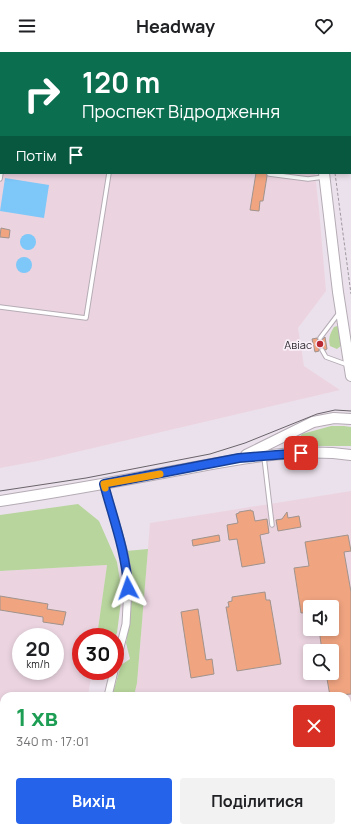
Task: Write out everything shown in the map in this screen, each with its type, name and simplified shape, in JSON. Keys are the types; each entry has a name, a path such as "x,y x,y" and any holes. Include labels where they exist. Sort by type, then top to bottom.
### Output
{"street":[{"path":"324,175 341,311 351,376"},
{"path":"239,458 313,422 334,418 351,419"},
{"path":"0,501 104,484 239,458 301,453 351,454"},
{"path":"104,484 124,553 127,570 128,588 126,624 124,632"},
{"path":"109,692 112,680"}],"lane":[{"path":"0,307 86,318 109,174"},
{"path":"269,174 308,178 324,175"},
{"path":"320,338 341,311"},
{"path":"322,350 326,357 349,366"},
{"path":"264,456 272,525"}],"path":[{"path":"335,174 351,294"}],"shaded area":[{"path":"0,174 315,174 326,291 298,328 304,366 340,390 38,461 0,468"},
{"path":"351,491 351,692 135,692 137,683 150,523"},
{"path":"107,565 98,628 72,628 72,680 91,680 89,692 0,692 0,571"}],"green space":[{"path":"334,327 339,327 342,345 337,349 330,346 329,341"},
{"path":"331,426 351,427 351,446 305,446 298,441 302,434"},
{"path":"78,504 99,521 117,562 122,593 118,628 98,628 107,565 0,571 0,515"},
{"path":"148,549 137,683 135,692 113,692 117,680 124,680 124,663 130,659 126,643 132,599 131,570 126,551"}],"water":[{"path":"5,178 49,185 44,218 0,211"},
{"path":"25,234 31,234 36,239 34,248 31,250 25,250 20,245 20,239"},
{"path":"21,257 27,257 32,262 30,271 27,273 21,273 16,268 16,262"}],"building":[{"path":"256,174 266,174 263,201 260,201 259,211 250,210"},
{"path":"1,228 10,230 9,238 0,237"},
{"name":"Авіас","path":"325,337 327,349 325,350 322,347 319,348 319,351 315,352 312,339 317,338 318,341 321,341"},
{"path":"253,511 255,521 267,519 269,533 260,535 265,563 242,567 237,539 229,540 227,525 238,523 236,514 239,512"},
{"path":"287,512 288,518 299,516 301,527 278,531 276,520 282,519"},
{"path":"219,535 220,541 193,546 192,540"},
{"path":"348,535 351,551 344,552 351,592 351,692 329,692 327,680 339,680 339,644 321,644 320,636 339,636 339,600 303,600 303,613 301,613 294,568 309,566 305,542"},
{"path":"265,592 266,600 270,600 281,664 237,671 226,607 229,607 228,602 232,601 232,597"},
{"path":"0,596 48,604 47,609 66,612 63,625 43,622 43,617 0,610"},
{"path":"198,609 206,660 212,659 214,674 191,678 181,612"}],"tram line":[{"path":"0,491 86,478 210,454 245,443 317,414 335,410 351,411"}],"slow traffic":[{"path":"105,488 104,484 160,474"}],"place":[{"name":"Авіас","path":"320,344"}],"route":[{"path":"128,588 124,553 104,484 239,458 301,453"}]}
